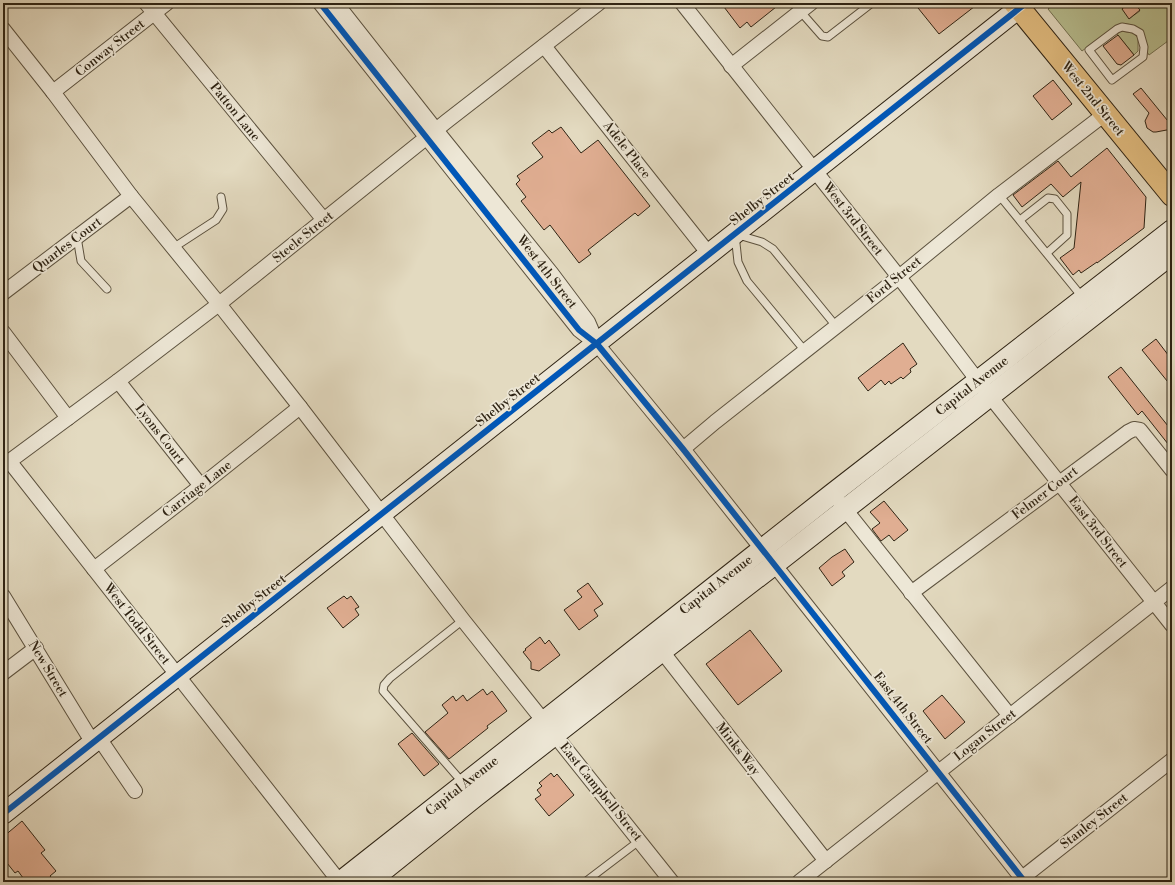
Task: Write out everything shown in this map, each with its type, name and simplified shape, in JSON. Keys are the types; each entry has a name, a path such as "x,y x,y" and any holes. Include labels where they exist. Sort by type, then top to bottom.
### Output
{"main road":[{"name":"West 2nd Street","path":"1020,5 1105,114 1172,195"},
{"name":"Shelby Street","path":"3,814 815,171 1020,5"},
{"name":"Capital Avenue","path":"338,882 469,790 656,644 762,549 839,501 984,389 1090,306 1172,230"},
{"name":"Capital Avenue","path":"1090,306 1172,254"},
{"name":"Capital Avenue","path":"656,644 775,564 839,501"},
{"name":"Capital Avenue","path":"369,882 469,790"}],"street":[{"name":"Conway Street","path":"53,92 150,8 167,3"},
{"name":"West 4th Street","path":"320,3 552,274 588,322 597,344 762,549"},
{"name":"West 4th Street","path":"336,3 431,134"},
{"name":"Steele Street","path":"6,464 219,304 431,134 599,3"},
{"name":"West 3rd Street","path":"682,3 899,277 984,389"},
{"path":"731,66 796,8 812,3"},
{"name":"Patton Lane","path":"150,8 324,220"},
{"name":"East Campbell Street","path":"3,29 53,92 131,196 300,407 463,620 672,882"},
{"name":"Adele Place","path":"544,46 709,254"},
{"name":"Ford Street","path":"683,449 721,417 899,277 999,195 1105,114"},
{"name":"Quarles Court","path":"3,293 131,196"},
{"path":"3,332 68,418"},
{"name":"Lyons Court","path":"118,381 201,486"},
{"name":"East 3rd Street","path":"984,389 1172,626"},
{"name":"Carriage Lane","path":"94,569 300,407"},
{"name":"Felmer Court","path":"912,592 1134,429 1140,430 1172,470"},
{"name":"West Todd Street","path":"6,464 94,569 338,882"},
{"path":"839,501 1010,716"},
{"name":"East 4th Street","path":"762,549 939,772 1021,881"},
{"name":"Logan Street","path":"799,882 1172,588"},
{"name":"New Street","path":"3,596 96,740 135,791"},
{"name":"Minks Way","path":"656,644 826,861"},
{"path":"3,672 36,648"},
{"name":"Stanley Street","path":"1021,881 1172,760"}],"lane":[{"path":"796,8 822,36 828,37 872,3"},
{"path":"1122,27 1133,29 1140,33 1144,47 1143,57 1112,80 1104,70 1089,50 1117,29 1122,27"},
{"path":"999,195 1090,306"},
{"path":"173,248 216,220 223,209 221,197"},
{"path":"1020,220 1048,198 1055,199 1067,214 1067,235 1047,252"},
{"path":"805,351 747,281 738,262 735,234 762,242 773,249 836,326"},
{"path":"76,237 81,261 107,289"},
{"path":"463,620 390,678 384,685 383,691 469,790"},
{"path":"585,882 639,841"}],"green space":[{"path":"1055,3 1118,3 1130,18 1140,11 1134,3 1172,3 1172,38 1149,55 1142,31 1133,25 1122,24 1115,26 1082,51 1048,9"},
{"path":"1121,31 1133,33 1138,38 1138,51 1134,55 1117,34"}],"building":[{"path":"721,3 781,3 751,27 747,22 740,28"},
{"path":"914,3 979,3 939,34"},
{"path":"1129,3 1134,3 1140,10 1129,19 1122,9"},
{"path":"1118,35 1134,55 1121,65 1117,64 1103,46"},
{"path":"1053,80 1072,104 1052,120 1033,96"},
{"path":"1141,88 1172,126 1172,129 1153,132 1147,128 1145,121 1149,113 1133,94"},
{"path":"561,127 581,153 598,140 650,206 638,216 635,213 588,250 591,254 579,263 550,225 544,230 521,201 526,197 516,184 520,180 517,176 543,157 532,143 549,130 552,133"},
{"path":"1107,148 1146,197 1144,228 1097,263 1081,273 1079,270 1073,275 1060,258 1074,248 1081,182 1063,197 1051,184 1022,207 1013,195 1058,161 1071,177"},
{"path":"1156,339 1172,360 1172,387 1142,350"},
{"path":"903,343 917,364 910,369 911,372 903,379 901,377 891,384 889,381 885,385 881,380 868,391 858,378"},
{"path":"1121,367 1172,431 1172,449 1142,411 1138,415 1108,377"},
{"path":"884,501 908,530 894,541 889,535 881,541 872,529 880,523 870,512"},
{"path":"845,549 854,562 842,572 845,576 832,586 819,568 832,557"},
{"path":"588,583 603,604 594,610 598,616 579,630 564,610 582,597 577,591"},
{"path":"344,596 347,599 351,596 359,607 355,609 359,615 343,628 327,608"},
{"path":"750,630 782,671 738,705 706,664"},
{"path":"540,637 545,644 549,640 560,655 539,671 531,669 531,662 523,652"},
{"path":"483,689 487,695 492,691 507,711 449,759 425,732 448,713 442,705 453,696 456,701 463,695 467,701"},
{"path":"942,695 965,722 945,739 923,711"},
{"path":"412,733 439,764 424,776 398,744"},
{"path":"551,773 554,777 557,774 574,795 549,816 535,799 541,795 537,790 542,786 539,783"},
{"path":"22,821 45,850 41,853 56,871 50,876 55,882 26,882 18,871 15,873 3,858 3,837"}],"cycle path":[{"path":"320,3 579,330 597,344 683,449 1025,882"},
{"path":"3,814 1026,3"}]}
